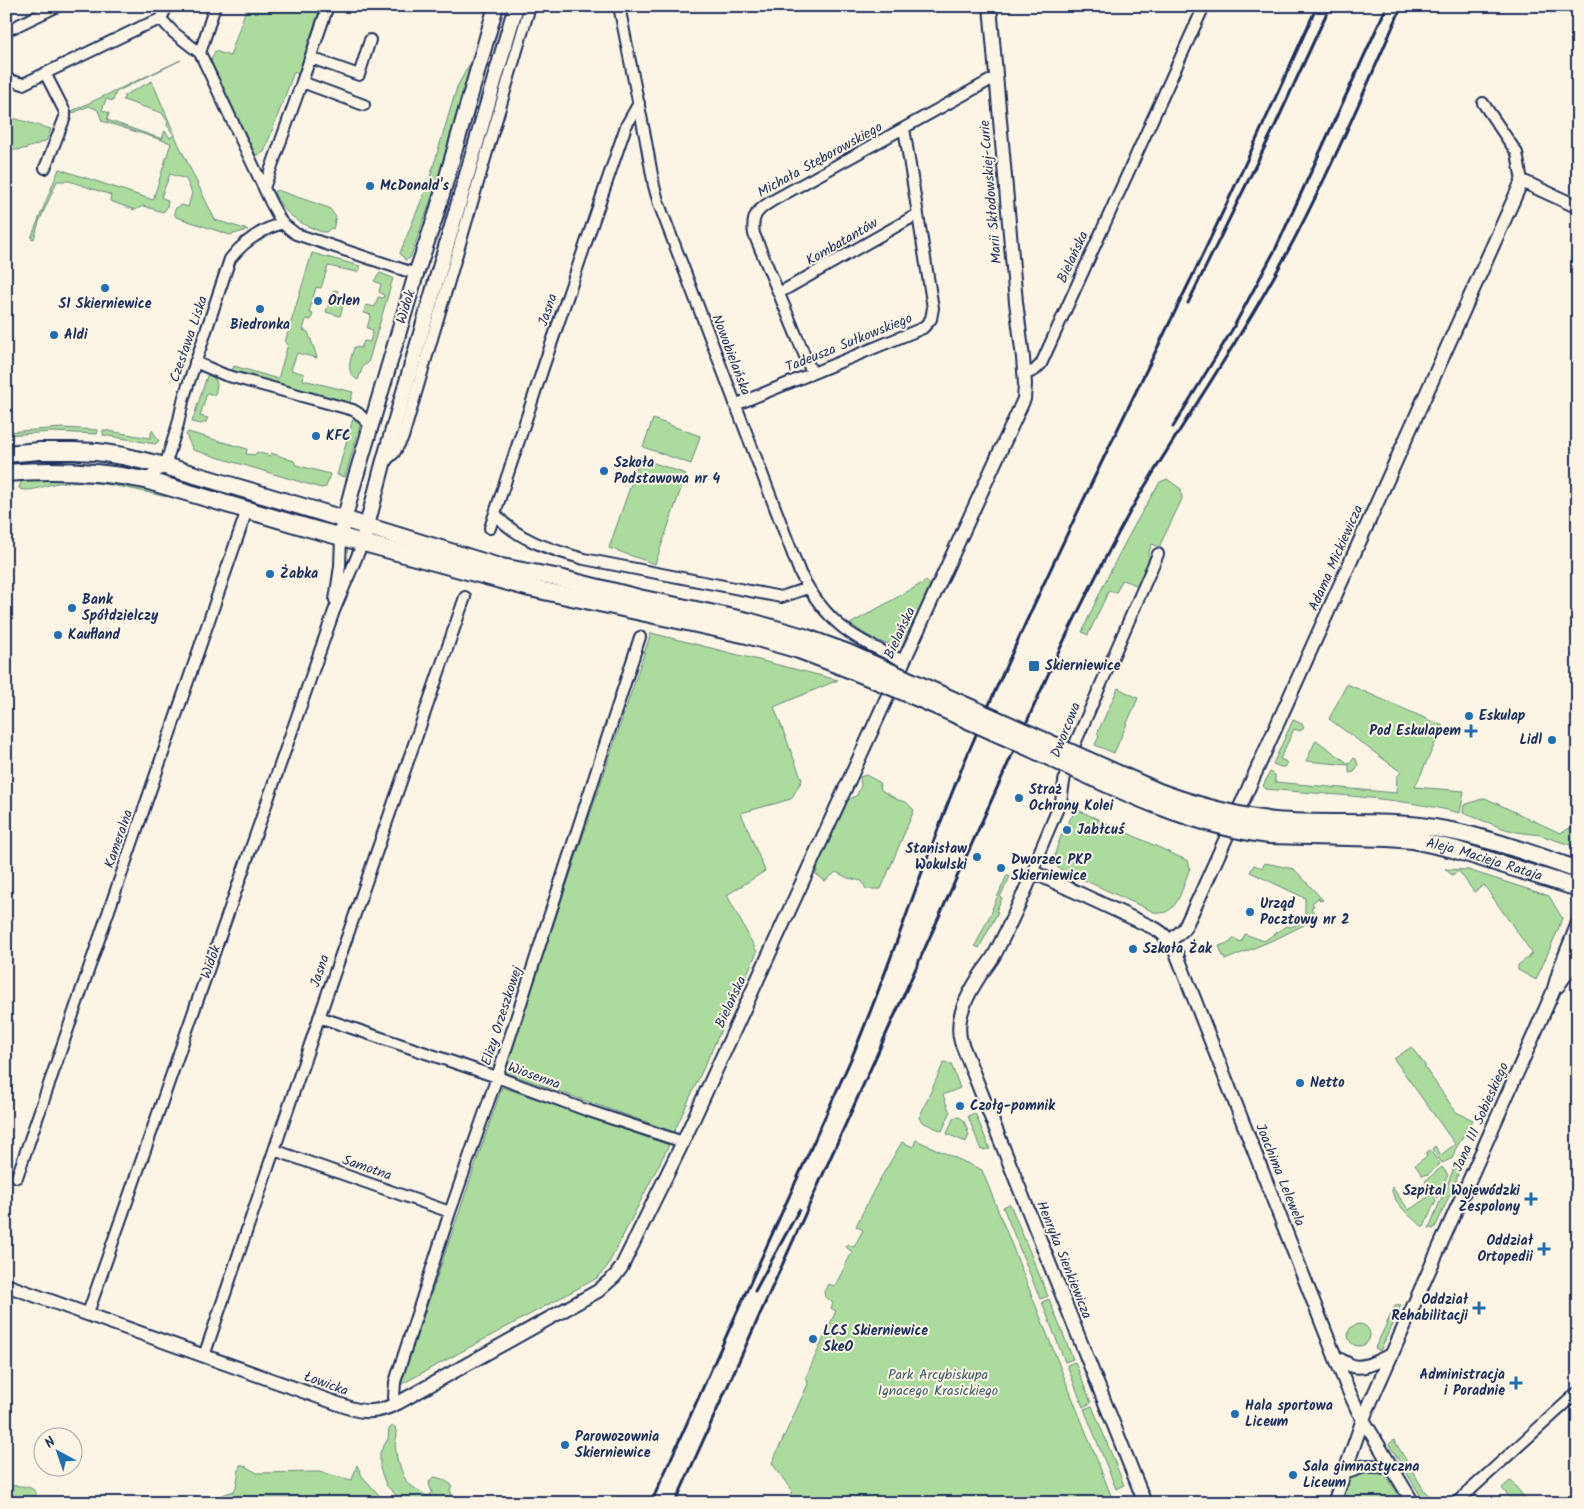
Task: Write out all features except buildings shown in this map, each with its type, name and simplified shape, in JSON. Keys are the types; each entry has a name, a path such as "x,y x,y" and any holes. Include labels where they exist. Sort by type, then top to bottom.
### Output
{"main road":[{"name":"Widok","path":"341,537 344,520 371,426 416,274 436,215 496,6"},
{"name":"Widok","path":"365,535 382,464 516,6"},
{"path":"6,454 38,451 97,452 123,456 165,466 344,520 365,535 530,588 747,635 801,643 843,666 959,716 1164,809 1227,828 1388,831"},
{"path":"6,473 71,470 117,475 145,480 341,537 365,535"},
{"name":"Aleja Macieja Rataja","path":"1388,831 1443,830 1473,836 1578,870"},
{"name":"Aleja Macieja Rataja","path":"1388,831 1578,888"}],"street":[{"path":"6,31 58,6"},
{"path":"6,79 23,84 141,26 161,19 167,6"},
{"path":"200,53 215,6"},
{"path":"264,188 328,6"},
{"name":"Widok","path":"382,464 394,453 404,437 530,6"},
{"name":"Nowobielańska","path":"619,6 659,204 790,550 808,588 822,608 844,630 856,638 904,661"},
{"name":"Marii Skłodowskiej-Curie","path":"990,6 1024,375"},
{"name":"Bielańska","path":"615,1276 632,1248 682,1142 1022,405 1025,392 1024,375 1035,370 1041,364 1204,6"},
{"path":"161,19 173,32 200,53 282,223 296,234 416,274"},
{"path":"310,58 359,75 370,40"},
{"path":"45,73 65,112 45,168"},
{"name":"Michała Stęborowskiego","path":"812,373 754,234 753,221 758,212 772,201 996,77"},
{"path":"302,82 364,105"},
{"name":"Jasna","path":"490,528 626,126 639,103"},
{"path":"1483,103 1517,153 1522,181 1578,207"},
{"name":"Tadeusza Sułkowskiego","path":"736,405 922,328 931,319 933,308 904,128"},
{"name":"Adama Mickiewicza","path":"1170,941 1184,929 1200,898 1522,181"},
{"name":"Kombatantów","path":"779,293 918,214"},
{"name":"Czesława Liska","path":"165,466 184,397 230,259 237,250 256,235 282,223"},
{"path":"195,362 226,375 353,410 371,426"},
{"path":"145,480 165,466"},
{"name":"Kameralna","path":"17,1178 247,510"},
{"path":"495,513 501,521 527,538 554,550 584,559 781,598 808,588"},
{"name":"Widok","path":"88,1313 334,611 365,535"},
{"name":"Widok","path":"334,611 340,566 341,537"},
{"name":"Dworcowa","path":"958,1027 963,1008 995,954 1033,872 1061,801 1065,776 1074,746 1158,554"},
{"name":"Jasna","path":"204,1356 465,597"},
{"name":"Elizy Orzeszkowej","path":"398,1403 394,1397 395,1382 450,1212 497,1077 640,637"},
{"path":"1033,872 1162,932 1170,941"},
{"name":"Jana III Sobieskiego","path":"1334,1503 1363,1420 1553,992 1560,968 1578,923"},
{"name":"Joachima Lelewela","path":"1170,941 1347,1387 1363,1420 1413,1503"},
{"name":"Jana III Sobieskiego","path":"1553,992 1571,967 1578,953"},
{"name":"Wiosenna","path":"319,1017 682,1142"},
{"name":"Henryka Sienkiewicza","path":"958,1027 961,1042 973,1074 1146,1503"},
{"name":"Samotna","path":"274,1150 450,1212"},
{"name":"Łowicka","path":"6,1285 364,1412 381,1411 398,1403 598,1291 615,1276"},
{"path":"1335,1357 1358,1367 1366,1366 1392,1356"},
{"path":"1456,1503 1578,1392"},
{"path":"1344,1473 1365,1466 1392,1467"}],"green space":[{"path":"247,6 321,6 298,74 294,72 264,152 256,156 210,63 215,51 230,56"},
{"path":"181,60 116,92 113,101 106,99 102,110 109,113 107,120 162,139 165,131 170,138 174,135 162,113 123,100 125,95 152,81 179,145 215,220 248,230 230,235 176,217 174,212 176,208 182,205 188,207 192,193 186,179 170,174 161,197 167,200 168,203 163,212 143,206 135,210 110,201 111,195 69,181 57,181 39,222 34,239 31,238 59,169 153,200 171,143 102,121 98,110 89,106 73,113 70,112"},
{"path":"469,65 471,65 435,188 410,258 405,260 400,253 428,184 457,87"},
{"path":"6,116 51,129 47,140 22,149 6,149"},
{"path":"277,190 329,208 336,217 333,229 322,232 300,222 282,206 274,192"},
{"path":"312,253 360,266 360,270 357,272 328,266 321,288 316,287 309,312 313,314 311,320 306,319 303,330 308,332 317,358 297,353 291,370 304,374 303,380 353,392 349,405 232,371 234,366 278,379 288,344 285,342"},
{"path":"380,273 393,278 368,363 363,366 358,380 351,374 350,361 354,347 361,348 364,341 370,342 373,330 367,328 371,315 364,313 366,305 375,307 378,297 383,298 384,295 379,292 381,284 374,281"},
{"path":"335,290 338,291 336,297 345,299 340,316 326,312"},
{"path":"209,375 215,379 217,384 215,395 207,393 200,416 208,418 206,422 201,424 192,422 207,376"},
{"path":"354,415 360,421 360,426 345,477 337,475"},
{"path":"653,419 700,436 691,464 643,447"},
{"path":"63,428 98,430 97,434 53,432 6,435 6,432"},
{"path":"103,430 150,438 152,430 159,441 155,444 103,435"},
{"path":"188,432 247,449 246,454 255,455 257,452 270,456 271,453 294,461 296,465 330,474 326,487 321,488 193,450 186,435"},
{"path":"640,458 686,474 655,564 609,548"},
{"path":"32,478 116,481 164,493 167,497 98,483 84,482 58,483 34,489 20,489 22,481"},
{"path":"1167,479 1181,489 1182,499 1159,547 1152,544 1148,554 1152,560 1139,586 1122,580 1116,593 1109,590 1088,635 1082,632 1138,518 1160,482"},
{"path":"926,581 930,585 918,614 906,635 897,643 891,644 879,641 850,624"},
{"path":"651,633 838,680 774,707 802,780 791,799 741,813 765,871 727,895 757,952 674,1132 504,1072"},
{"path":"1347,684 1443,726 1415,787 1464,791 1460,813 1412,803 1266,789 1263,786 1270,772 1275,775 1275,782 1396,793 1397,777 1401,772 1329,719"},
{"path":"1118,688 1138,698 1114,753 1095,745 1099,736 1097,734"},
{"path":"1293,720 1302,724 1304,728 1300,731 1294,729 1280,759 1287,764 1281,767 1273,764"},
{"path":"1316,740 1349,764 1354,758 1356,759 1358,765 1354,772 1349,773 1349,765 1306,761"},
{"path":"866,775 879,782 881,790 898,800 906,802 914,810 881,889 866,889 862,881 848,878 836,872 825,881 816,874 821,855 847,801 857,795 861,785 860,777"},
{"path":"1485,798 1560,833 1578,824 1576,847 1540,835 1505,829 1463,813 1464,805"},
{"path":"1078,810 1188,861 1190,868 1173,907 1162,913 1154,912 1058,868 1055,862 1057,846 1067,824"},
{"path":"1265,863 1294,869 1323,900 1321,901 1318,898 1312,903 1314,906 1311,908 1316,916 1308,923 1225,960 1219,946 1231,942 1233,938 1241,942 1245,934 1264,941 1286,926 1291,927 1305,920 1305,898 1250,872 1254,865 1262,868"},
{"path":"1445,869 1468,870 1549,896 1562,918 1536,980 1518,970 1518,965 1532,953 1484,885 1474,892 1459,871 1452,875"},
{"path":"1007,875 1010,877 1000,897 1002,898 996,911 998,912 979,948 975,946 993,910"},
{"path":"1411,1047 1456,1112 1473,1120 1455,1150 1453,1158 1442,1163 1432,1149 1435,1146 1441,1155 1455,1144 1394,1059"},
{"path":"944,1062 951,1064 960,1088 943,1095 950,1113 942,1131 922,1122 919,1118"},
{"path":"502,1087 669,1145 607,1267 597,1278 400,1385"},
{"path":"975,1113 990,1149 981,1150 968,1116"},
{"path":"956,1117 961,1118 966,1126 969,1135 966,1142 947,1134 953,1119"},
{"name":"Park Arcybiskupa Ignacego Krasickiego","path":"916,1140 982,1170 1114,1503 787,1503 792,1491 772,1463 808,1384 805,1379 836,1311 831,1308 833,1303 825,1297 824,1292 828,1284 835,1286 852,1252 846,1247 847,1244 854,1247 863,1230 856,1226 876,1186 902,1142 913,1147"},
{"path":"1430,1150 1440,1164 1423,1176 1415,1165 1427,1156 1426,1153"},
{"path":"1457,1161 1461,1162 1456,1181 1435,1228 1429,1228"},
{"path":"1442,1167 1448,1175 1437,1198 1425,1181"},
{"path":"1392,1187 1409,1210 1432,1194 1436,1200 1424,1227 1399,1204 1392,1192"},
{"path":"1010,1204 1048,1296 1040,1299 1003,1207"},
{"path":"1049,1299 1073,1359 1065,1362 1042,1302"},
{"path":"1401,1305 1380,1351 1375,1348 1395,1306"},
{"path":"1359,1324 1367,1327 1370,1335 1367,1343 1359,1346 1351,1343 1348,1335 1351,1327"},
{"path":"1075,1362 1091,1403 1083,1407 1067,1365"},
{"path":"1092,1406 1124,1485 1116,1489 1084,1409"},
{"path":"393,1426 397,1435 395,1444 397,1459 408,1484 427,1496 432,1492 429,1484 430,1480 435,1477 442,1479 452,1485 450,1503 404,1503 386,1485 380,1468 380,1452 388,1439 389,1429"},
{"path":"1394,1440 1425,1492 1439,1503 1425,1503 1389,1444"},
{"path":"240,1465 257,1473 320,1472 352,1480 357,1465 362,1476 386,1503 316,1503 308,1499 278,1498 257,1499 244,1503 199,1503 234,1491"},
{"path":"1358,1472 1381,1472 1405,1503 1341,1503 1349,1480"},
{"path":"1510,1481 1529,1503 1514,1503 1502,1488"},
{"path":"6,1485 23,1486 32,1489 35,1492 35,1503 6,1503"}],"railway":[{"path":"651,1503 851,1059 882,982 953,789 1021,633 1075,516 1221,216 1317,6"},
{"path":"1188,303 1274,128 1330,6"},
{"path":"1173,427 1232,330 1276,248 1387,6"},
{"path":"675,1503 1056,657 1106,556 1139,496 1243,329 1294,241 1342,141 1402,6"},
{"path":"755,1291 799,1210"}],"place":[{"name":"McDonald's","path":"370,186"},
{"name":"S1 Skierniewice","path":"105,288"},
{"name":"Orlen","path":"318,301"},
{"name":"Biedronka","path":"260,309"},
{"name":"Aldi","path":"54,335"},
{"name":"KFC","path":"316,436"},
{"name":"Szkoła Podstawowa nr 4","path":"604,471"},
{"name":"Żabka","path":"270,574"},
{"name":"Bank Spółdzielczy","path":"72,608"},
{"name":"Kaufland","path":"58,635"},
{"name":"Skierniewice","path":"1034,666"},
{"name":"Eskulap","path":"1469,716"},
{"name":"Pod Eskulapem","path":"1471,731"},
{"name":"Lidl","path":"1552,740"},
{"name":"Straż Ochrony Kolei","path":"1019,798"},
{"name":"Jabłcuś","path":"1067,830"},
{"name":"Stanisław Wokulski","path":"977,857"},
{"name":"Dworzec PKP Skierniewice","path":"1001,868"},
{"name":"Urząd Pocztowy nr 2","path":"1250,912"},
{"name":"Szkoła Żak","path":"1133,949"},
{"name":"Netto","path":"1300,1083"},
{"name":"Czołg-pomnik","path":"960,1106"},
{"name":"Szpital Wojewódzki Zespolony","path":"1531,1199"},
{"name":"Oddział Ortopedii","path":"1544,1249"},
{"name":"Oddział Rehabilitacji","path":"1479,1308"},
{"name":"LCS Skierniewice SkeO","path":"813,1339"},
{"name":"Administracja i Poradnie","path":"1516,1383"},
{"name":"Hala sportowa Liceum","path":"1235,1414"},
{"name":"Parowozownia Skierniewice","path":"565,1445"},
{"name":"Sala gimnastyczna Liceum","path":"1293,1475"}]}
